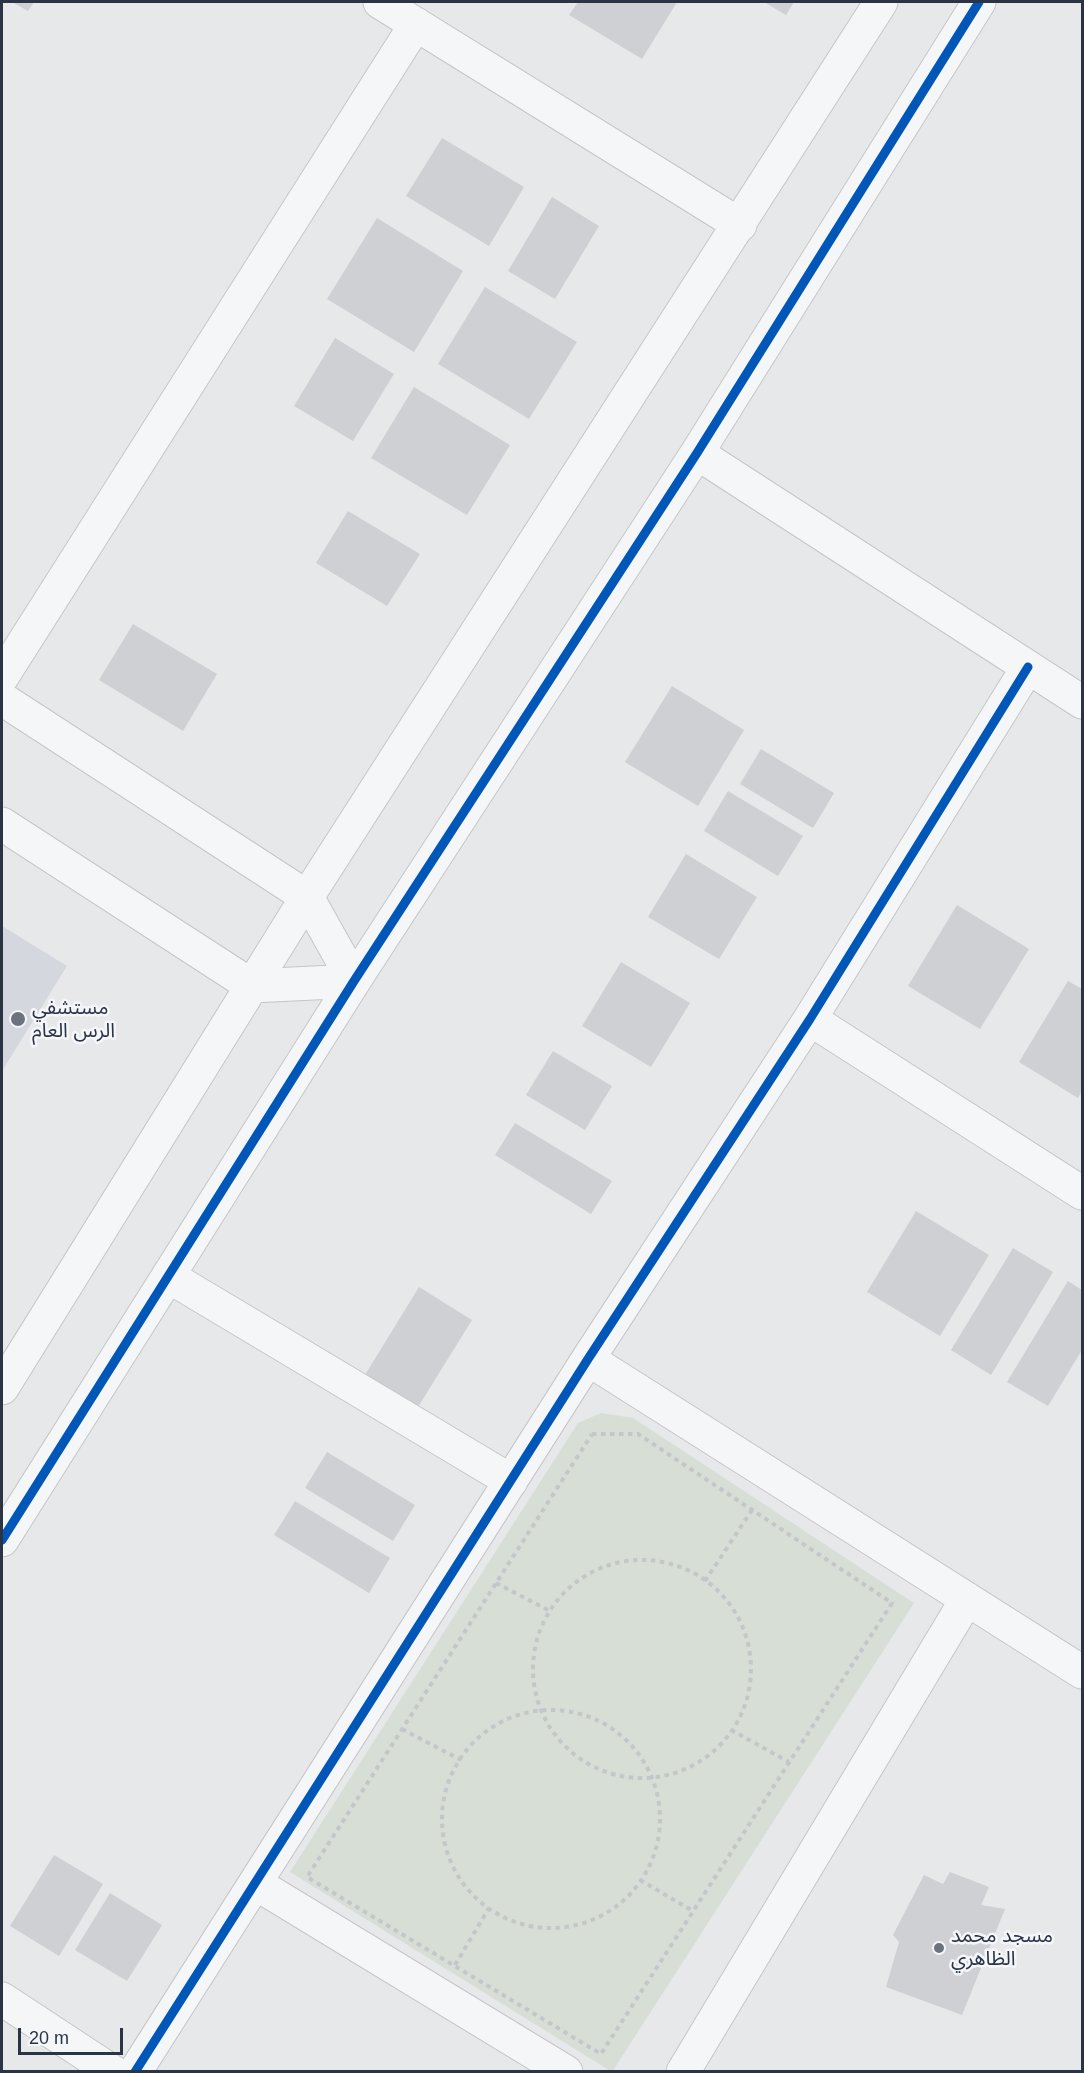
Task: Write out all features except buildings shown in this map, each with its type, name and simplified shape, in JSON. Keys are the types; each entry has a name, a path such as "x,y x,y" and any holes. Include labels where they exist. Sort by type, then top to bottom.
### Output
{"street":[{"path":"380,2 740,225"},
{"path":"2,1388 307,897 881,2"},
{"path":"2,1540 354,981 696,453 980,2"},
{"path":"2,677 416,24"},
{"path":"696,453 1083,702"},
{"path":"135,2072 588,1359 810,1019 1028,667"},
{"path":"2,699 307,897 354,981"},
{"path":"2,824 252,986 354,981"},
{"path":"810,1019 1083,1193"},
{"path":"168,1276 511,1481"},
{"path":"588,1359 1083,1672"},
{"path":"683,2072 967,1599"},
{"path":"255,1883 566,2072"},
{"path":"2,1999 113,2072"}],"path":[{"path":"592,1434 638,1434 752,1510 892,1603 601,2054 307,1877 592,1434"},
{"path":"705,1581 752,1510"},
{"path":"627,1561 661,1561 697,1574 705,1581 726,1599 745,1631 752,1668 745,1705 727,1738 698,1763 663,1777 626,1778 589,1766 562,1745 541,1711 532,1684 534,1650 545,1618 566,1591 594,1571 627,1561"},
{"path":"496,1582 550,1611"},
{"path":"541,1711 571,1712 606,1724 635,1748 652,1777 661,1818 655,1855 636,1888 608,1913 572,1927 535,1927 499,1916 472,1894 452,1866 442,1834 443,1800 454,1768 475,1740 503,1720 541,1711"},
{"path":"402,1729 460,1760"},
{"path":"731,1731 789,1762"},
{"path":"640,1880 693,1911"},
{"path":"454,1966 489,1908"}],"shaded area":[{"name":"مستشفي الرس العام","path":"2,926 67,966 2,1071"},
{"path":"601,1413 633,1418 914,1603 612,2072 290,1872 578,1423"}],"cycle path":[{"path":"2,1540 354,981 697,453 979,2"},
{"path":"135,2072 588,1359 810,1019 1028,667"}],"place":[{"name":"مستشفي الرس العام","path":"18,1019"},
{"name":"مسجد محمد الظاهري","path":"939,1948"}]}
